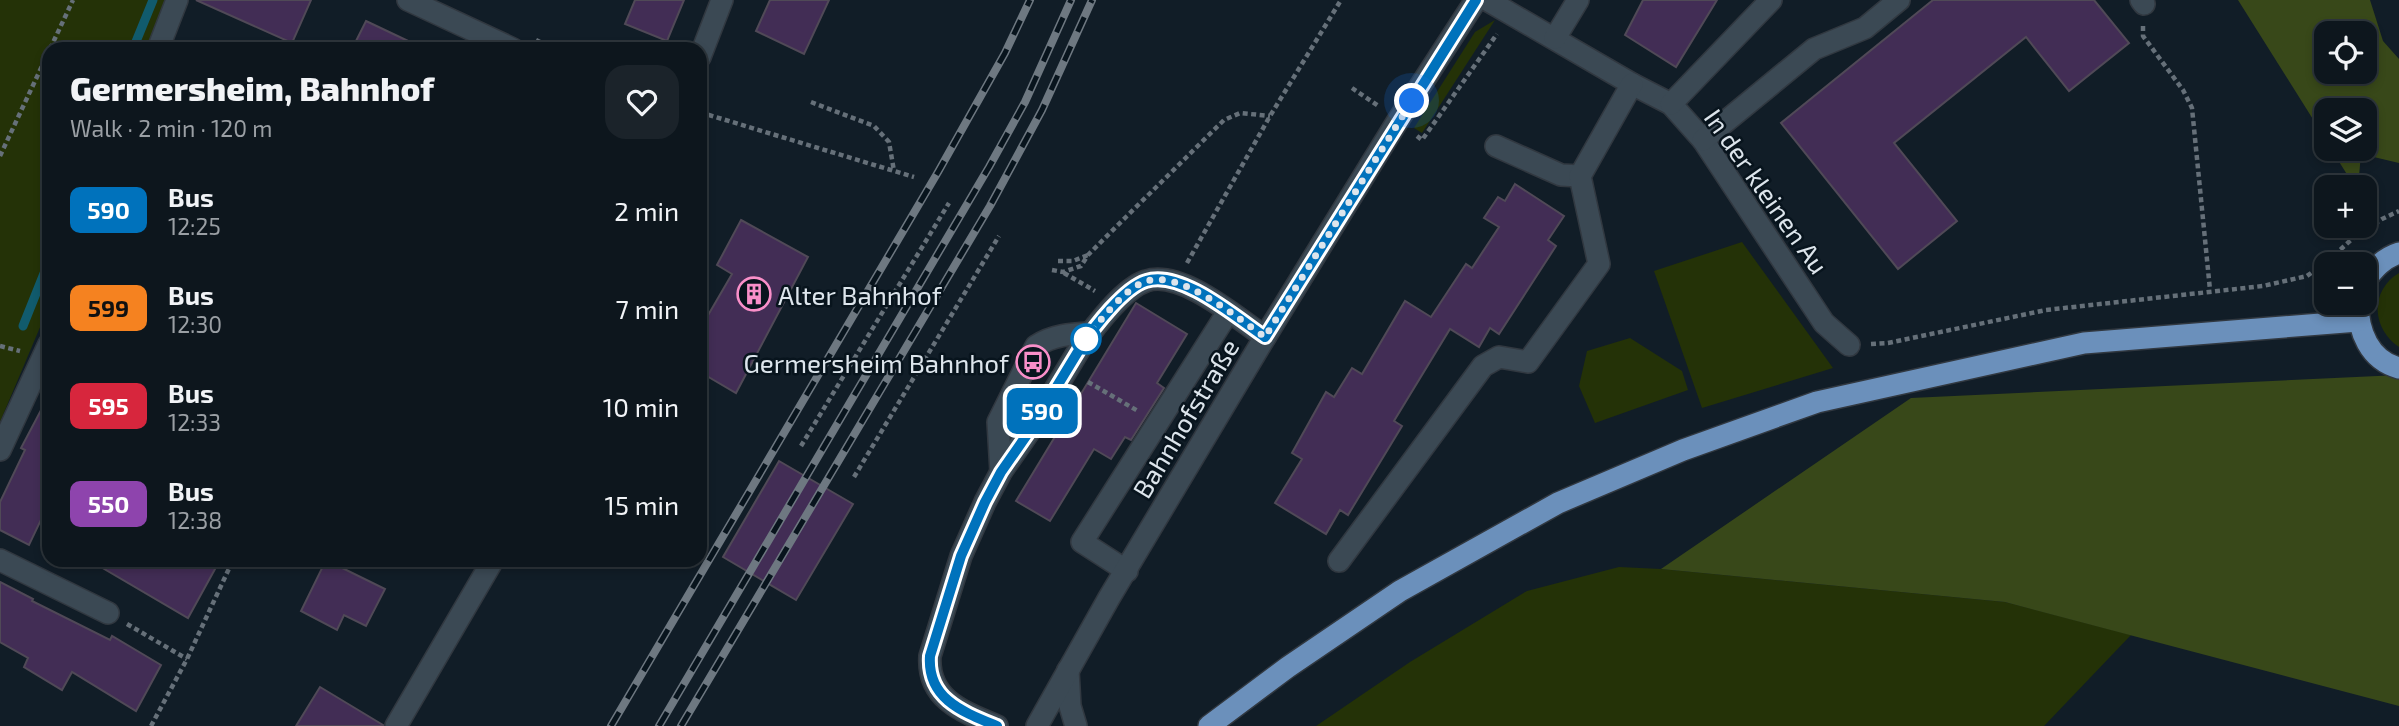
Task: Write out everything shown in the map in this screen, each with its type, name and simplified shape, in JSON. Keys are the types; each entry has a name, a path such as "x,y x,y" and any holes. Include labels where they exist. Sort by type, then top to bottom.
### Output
{"main road":[{"path":"2377,266 2391,255 2399,253"},
{"path":"1209,726 1288,667 1400,591 1558,503 1683,450 1816,402 2084,344 2332,315"},
{"path":"2359,315 2364,339 2376,355 2399,368"}],"street":[{"path":"161,42 177,0"},
{"path":"408,0 498,42"},
{"path":"706,42 722,0"},
{"name":"Bahnhofstraße","path":"1041,724 1068,670 1265,337 1476,0"},
{"name":"In der kleinen Au","path":"1487,0 1671,104 1703,139 1824,323 1849,345"},
{"path":"1555,38 1578,0"},
{"path":"1671,104 1771,0"},
{"path":"1703,139 1814,49 1865,28 1899,0"},
{"path":"1339,561 1483,366 1499,357 1528,362 1599,264 1580,176 1632,84"},
{"path":"1496,146 1561,175 1580,176"},
{"path":"997,726 944,699 932,682 930,656 961,556 1001,472 1090,333 1134,287 1147,280 1161,279 1177,282 1265,337"},
{"path":"1127,570 1082,542 1158,423 1222,308"},
{"path":"1001,472 998,422 1036,346 1060,335 1090,333"},
{"path":"0,450 42,359"},
{"path":"0,560 108,613"},
{"path":"396,726 489,567"},
{"path":"1068,670 1070,706 1076,726"}],"path":[{"path":"54,42 73,0"},
{"path":"1177,282 1270,116 1341,0"},
{"path":"2143,2 2143,36 2183,90 2192,108 2210,290"},
{"path":"0,156 42,67"},
{"path":"811,102 874,126 889,142 894,171"},
{"path":"1063,272 1081,266 1088,255 1224,120 1240,114 1270,116"},
{"path":"707,115 914,177"},
{"path":"801,446 949,203"},
{"path":"1849,345 1888,343 2046,310 2263,286 2306,276 2322,266 2352,239 2399,211"},
{"path":"854,477 999,236"},
{"path":"1058,261 1073,261 1088,255"},
{"path":"1052,270 1063,272 1117,303"},
{"path":"1066,369 1158,423"},
{"path":"151,726 187,659 230,567"},
{"path":"108,613 187,659"}],"green space":[{"path":"0,0 170,0 154,42 42,42 42,323 0,422"},
{"path":"2238,0 2370,0 2377,21 2314,21 2314,84 2377,84 2377,22 2383,41 2399,59 2399,163 2377,158 2377,98 2314,98 2314,121"},
{"path":"1495,20 1422,133 1414,128 1475,32"},
{"path":"2339,161 2360,161 2359,175 2347,175"},
{"path":"1742,242 1833,368 1702,408 1654,271"},
{"path":"2399,273 2399,347 2383,330 2378,310 2383,290"},
{"path":"1630,338 1682,371 1688,390 1595,423 1579,386 1587,351"},
{"path":"2399,375 2399,706 2005,602 1661,569 1911,398"},
{"path":"1619,567 2005,602 2131,635 2044,726 1316,726 1410,662 1527,591"}],"building":[{"path":"196,0 311,0 292,42"},
{"path":"635,0 684,0 667,41 625,24"},
{"path":"770,0 829,0 804,54 756,31"},
{"path":"1643,0 1717,0 1676,67 1625,35"},
{"path":"1933,0 2094,0 2129,43 2069,91 2026,37 1894,143 1957,221 1898,269 1781,123"},
{"path":"366,21 410,42 356,42"},
{"path":"1515,184 1564,216 1548,240 1556,246 1499,334 1490,328 1479,347 1450,329 1394,421 1402,426 1348,515 1340,510 1326,534 1275,503 1302,459 1292,453 1326,392 1334,397 1352,368 1362,374 1405,301 1431,317 1466,264 1472,268 1499,227 1484,218 1498,197 1505,201"},
{"name":"Alter Bahnhof","path":"741,220 808,257 736,393 707,376 707,317 732,274 717,265"},
{"path":"1136,303 1187,334 1157,383 1164,388 1131,440 1125,437 1111,459 1094,449 1050,521 1016,501"},
{"path":"42,408 42,518 29,545 0,530 0,502 25,450 21,448"},
{"path":"779,461 853,504 796,600 723,557"},
{"path":"101,567 216,567 188,618"},
{"path":"323,567 340,567 385,589 366,626 344,615 337,630 301,611"},
{"path":"0,582 110,640 112,636 161,665 136,711 72,672 62,690 24,667 28,658 0,642"},
{"path":"320,687 383,725 383,726 296,726"}],"waterway":[{"path":"136,42 153,0"},
{"path":"23,326 42,278"}],"railway":[{"path":"707,563 938,172 1005,53 1030,0"},
{"path":"659,726 989,167 1025,102 1071,0"},
{"path":"681,726 990,206 1042,110 1092,0"},
{"path":"611,726 705,567"}],"bus line":[{"name":"590","path":"997,726 944,699 932,682 930,656 961,556 985,502 1066,369 1090,333 1117,303 1134,287 1147,280 1177,282 1194,290 1265,337 1397,122 1476,0"}],"place":[{"name":"Alter Bahnhof","path":"754,294"},
{"name":"Germersheim Bahnhof","path":"1033,362"}],"route":[{"path":"1086,339 1134,287 1147,280 1161,279 1177,282 1194,290 1265,337 1412,101"}]}
